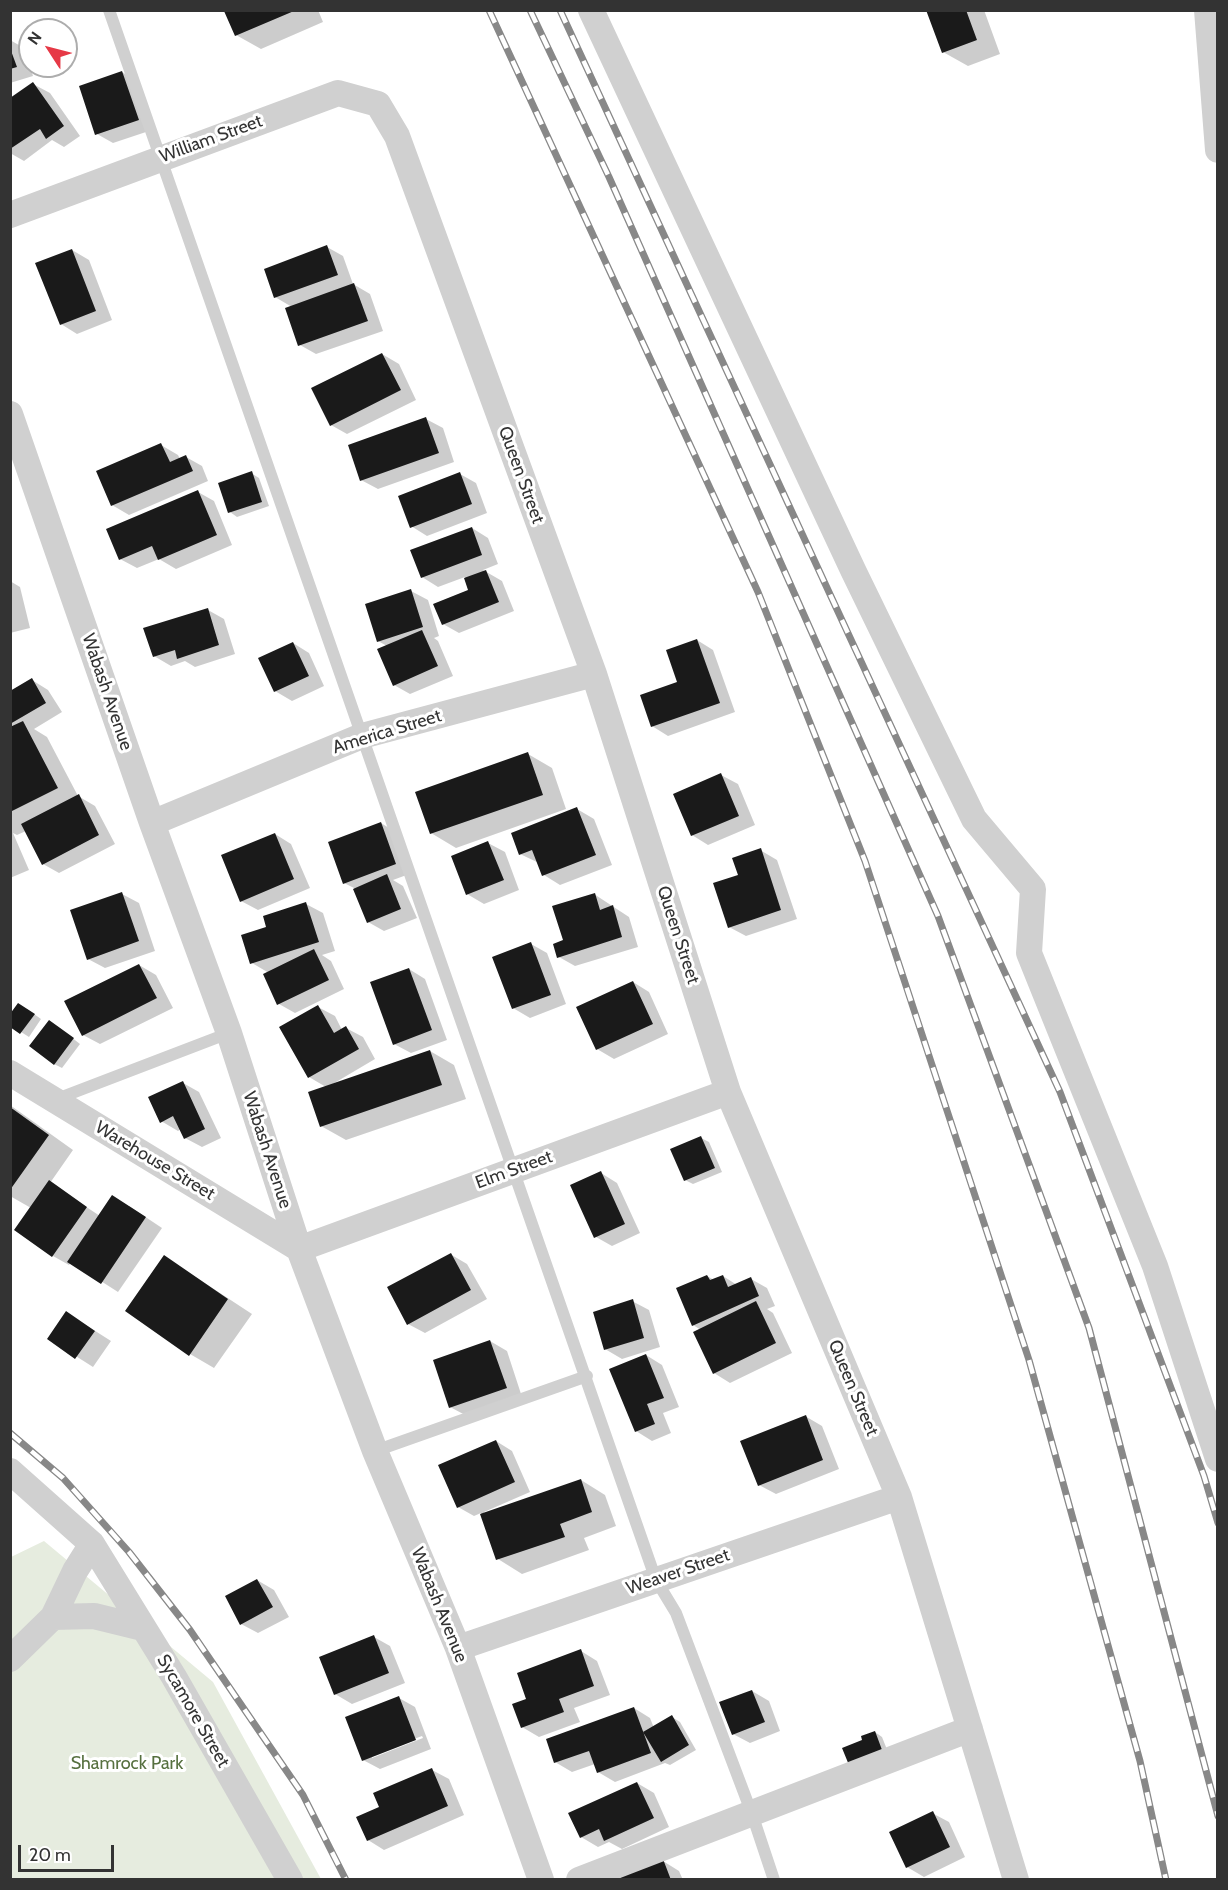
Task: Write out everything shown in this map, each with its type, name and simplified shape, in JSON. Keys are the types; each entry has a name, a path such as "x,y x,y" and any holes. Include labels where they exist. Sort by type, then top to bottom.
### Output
{"street":[{"path":"591,10 853,570 974,819 1033,889 1029,953 1155,1266 1218,1459"},
{"path":"1207,10 1218,150"},
{"name":"William Street","path":"10,215 338,93 378,104 397,136"},
{"name":"Queen Street","path":"397,136 594,674 728,1092 899,1497 1016,1880"},
{"name":"Wabash Avenue","path":"10,414 152,823 229,1033 299,1249 375,1451 458,1648 541,1880"},
{"name":"America Street","path":"152,823 363,736 594,674"},
{"name":"Warehouse Street","path":"10,1074 299,1249"},
{"name":"Elm Street","path":"299,1249 728,1092"},
{"name":"Sycamore Street","path":"10,1471 92,1544 291,1880"},
{"name":"Weaver Street","path":"458,1648 899,1497"},
{"path":"10,1659 53,1617 75,1571 92,1544"},
{"path":"53,1617 94,1616 143,1628"},
{"path":"579,1880 970,1728"}],"lane":[{"path":"109,10 311,596 363,736 656,1580 676,1613 752,1814 774,1880"},
{"path":"53,1100 229,1033"},
{"path":"375,1451 587,1376"}],"green space":[{"name":"Shamrock Park","path":"44,1541 213,1682 321,1879 11,1880 11,1557"}],"building":[{"path":"926,10 966,10 977,40 942,53"},
{"path":"224,11 294,11 235,36"},
{"path":"10,48 17,67 10,69"},
{"path":"122,71 139,120 95,135 79,86"},
{"path":"33,82 64,126 46,139 40,129 10,149 10,98"},
{"path":"327,245 338,275 274,298 264,269"},
{"path":"72,249 96,311 60,325 35,263"},
{"path":"354,283 368,321 298,346 285,308"},
{"path":"382,353 401,390 330,426 311,388"},
{"path":"426,417 439,453 360,481 348,445"},
{"path":"161,443 170,462 186,455 193,471 111,506 96,471"},
{"path":"252,471 262,502 228,513 218,483"},
{"path":"460,472 472,504 410,528 398,496"},
{"path":"198,490 217,535 158,560 152,546 119,560 106,529"},
{"path":"472,527 482,555 421,578 410,550"},
{"path":"486,570 499,602 442,625 433,604 468,590 464,578"},
{"path":"411,589 423,627 377,642 365,604"},
{"path":"208,608 219,645 177,659 175,650 153,657 143,628"},
{"path":"422,630 438,666 393,686 377,649"},
{"path":"697,639 720,703 651,727 640,695 677,682 666,650"},
{"path":"293,642 309,676 274,692 258,658"},
{"path":"32,678 46,703 10,724 10,691"},
{"path":"23,721 58,788 10,812 10,727"},
{"path":"528,752 543,795 430,834 415,792"},
{"path":"721,773 739,816 691,836 673,794"},
{"path":"79,794 99,835 42,865 21,824"},
{"path":"577,807 596,855 542,876 532,850 519,855 511,833"},
{"path":"381,822 396,864 343,884 328,842"},
{"path":"275,833 294,879 240,902 221,855"},
{"path":"488,841 504,880 466,895 451,856"},
{"path":"761,848 781,910 728,928 713,883 738,875 732,858"},
{"path":"387,874 401,909 367,923 353,889"},
{"path":"122,892 139,941 87,960 70,910"},
{"path":"595,893 600,910 613,905 622,937 557,958 553,944 563,940 552,906"},
{"path":"306,902 319,942 250,964 241,935 266,927 263,916"},
{"path":"531,942 551,995 512,1009 492,957"},
{"path":"314,949 329,980 277,1005 263,974"},
{"path":"139,964 157,998 82,1036 64,1001"},
{"path":"409,968 432,1030 393,1045 370,982"},
{"path":"633,981 653,1024 596,1050 576,1007"},
{"path":"18,1003 35,1014 20,1034 10,1027 10,1014"},
{"path":"318,1005 334,1033 346,1026 359,1049 308,1078 279,1027"},
{"path":"49,1020 74,1038 54,1065 29,1046"},
{"path":"430,1050 442,1085 320,1127 308,1092"},
{"path":"183,1081 205,1129 184,1139 173,1116 160,1123 148,1097"},
{"path":"10,1107 49,1135 10,1190"},
{"path":"701,1136 715,1168 684,1181 670,1149"},
{"path":"601,1171 625,1224 594,1238 570,1185"},
{"path":"49,1180 87,1207 52,1257 14,1230"},
{"path":"112,1195 146,1217 101,1284 67,1262"},
{"path":"451,1253 471,1290 407,1325 387,1287"},
{"path":"164,1255 228,1299 189,1356 125,1311"},
{"path":"707,1275 710,1280 723,1275 728,1287 751,1277 759,1296 692,1326 676,1288"},
{"path":"633,1299 644,1338 604,1350 593,1312"},
{"path":"756,1301 776,1343 713,1374 693,1332"},
{"path":"66,1311 95,1331 75,1359 47,1339"},
{"path":"490,1340 507,1388 449,1408 433,1360"},
{"path":"646,1354 664,1398 647,1404 655,1424 635,1432 609,1369"},
{"path":"806,1415 823,1460 758,1486 740,1441"},
{"path":"496,1440 515,1482 457,1508 438,1465"},
{"path":"581,1479 592,1512 560,1524 565,1537 496,1560 480,1514"},
{"path":"257,1579 273,1607 240,1625 225,1596"},
{"path":"374,1635 389,1673 334,1695 319,1657"},
{"path":"581,1649 594,1686 559,1699 564,1712 521,1728 512,1704 526,1699 517,1673"},
{"path":"752,1690 765,1722 732,1735 719,1702"},
{"path":"399,1696 416,1740 362,1761 345,1717"},
{"path":"634,1707 651,1753 597,1773 589,1751 554,1763 546,1739"},
{"path":"672,1715 689,1745 661,1762 643,1732"},
{"path":"875,1731 885,1758 851,1770 842,1748 862,1740 861,1736"},
{"path":"432,1768 448,1806 367,1841 356,1817 379,1807 373,1793"},
{"path":"637,1782 654,1818 604,1841 599,1829 580,1838 568,1813"},
{"path":"933,1811 950,1847 906,1868 889,1832"},
{"path":"663,1859 671,1880 614,1880"}],"railway":[{"path":"489,10 758,592 865,861 1029,1360 1140,1761 1166,1880"},
{"path":"530,10 609,177 938,916 1089,1328 1218,1816"},
{"path":"560,10 1060,1092 1204,1476 1218,1523"},
{"path":"10,1433 63,1478 129,1552 190,1630 303,1795 346,1880"}]}
